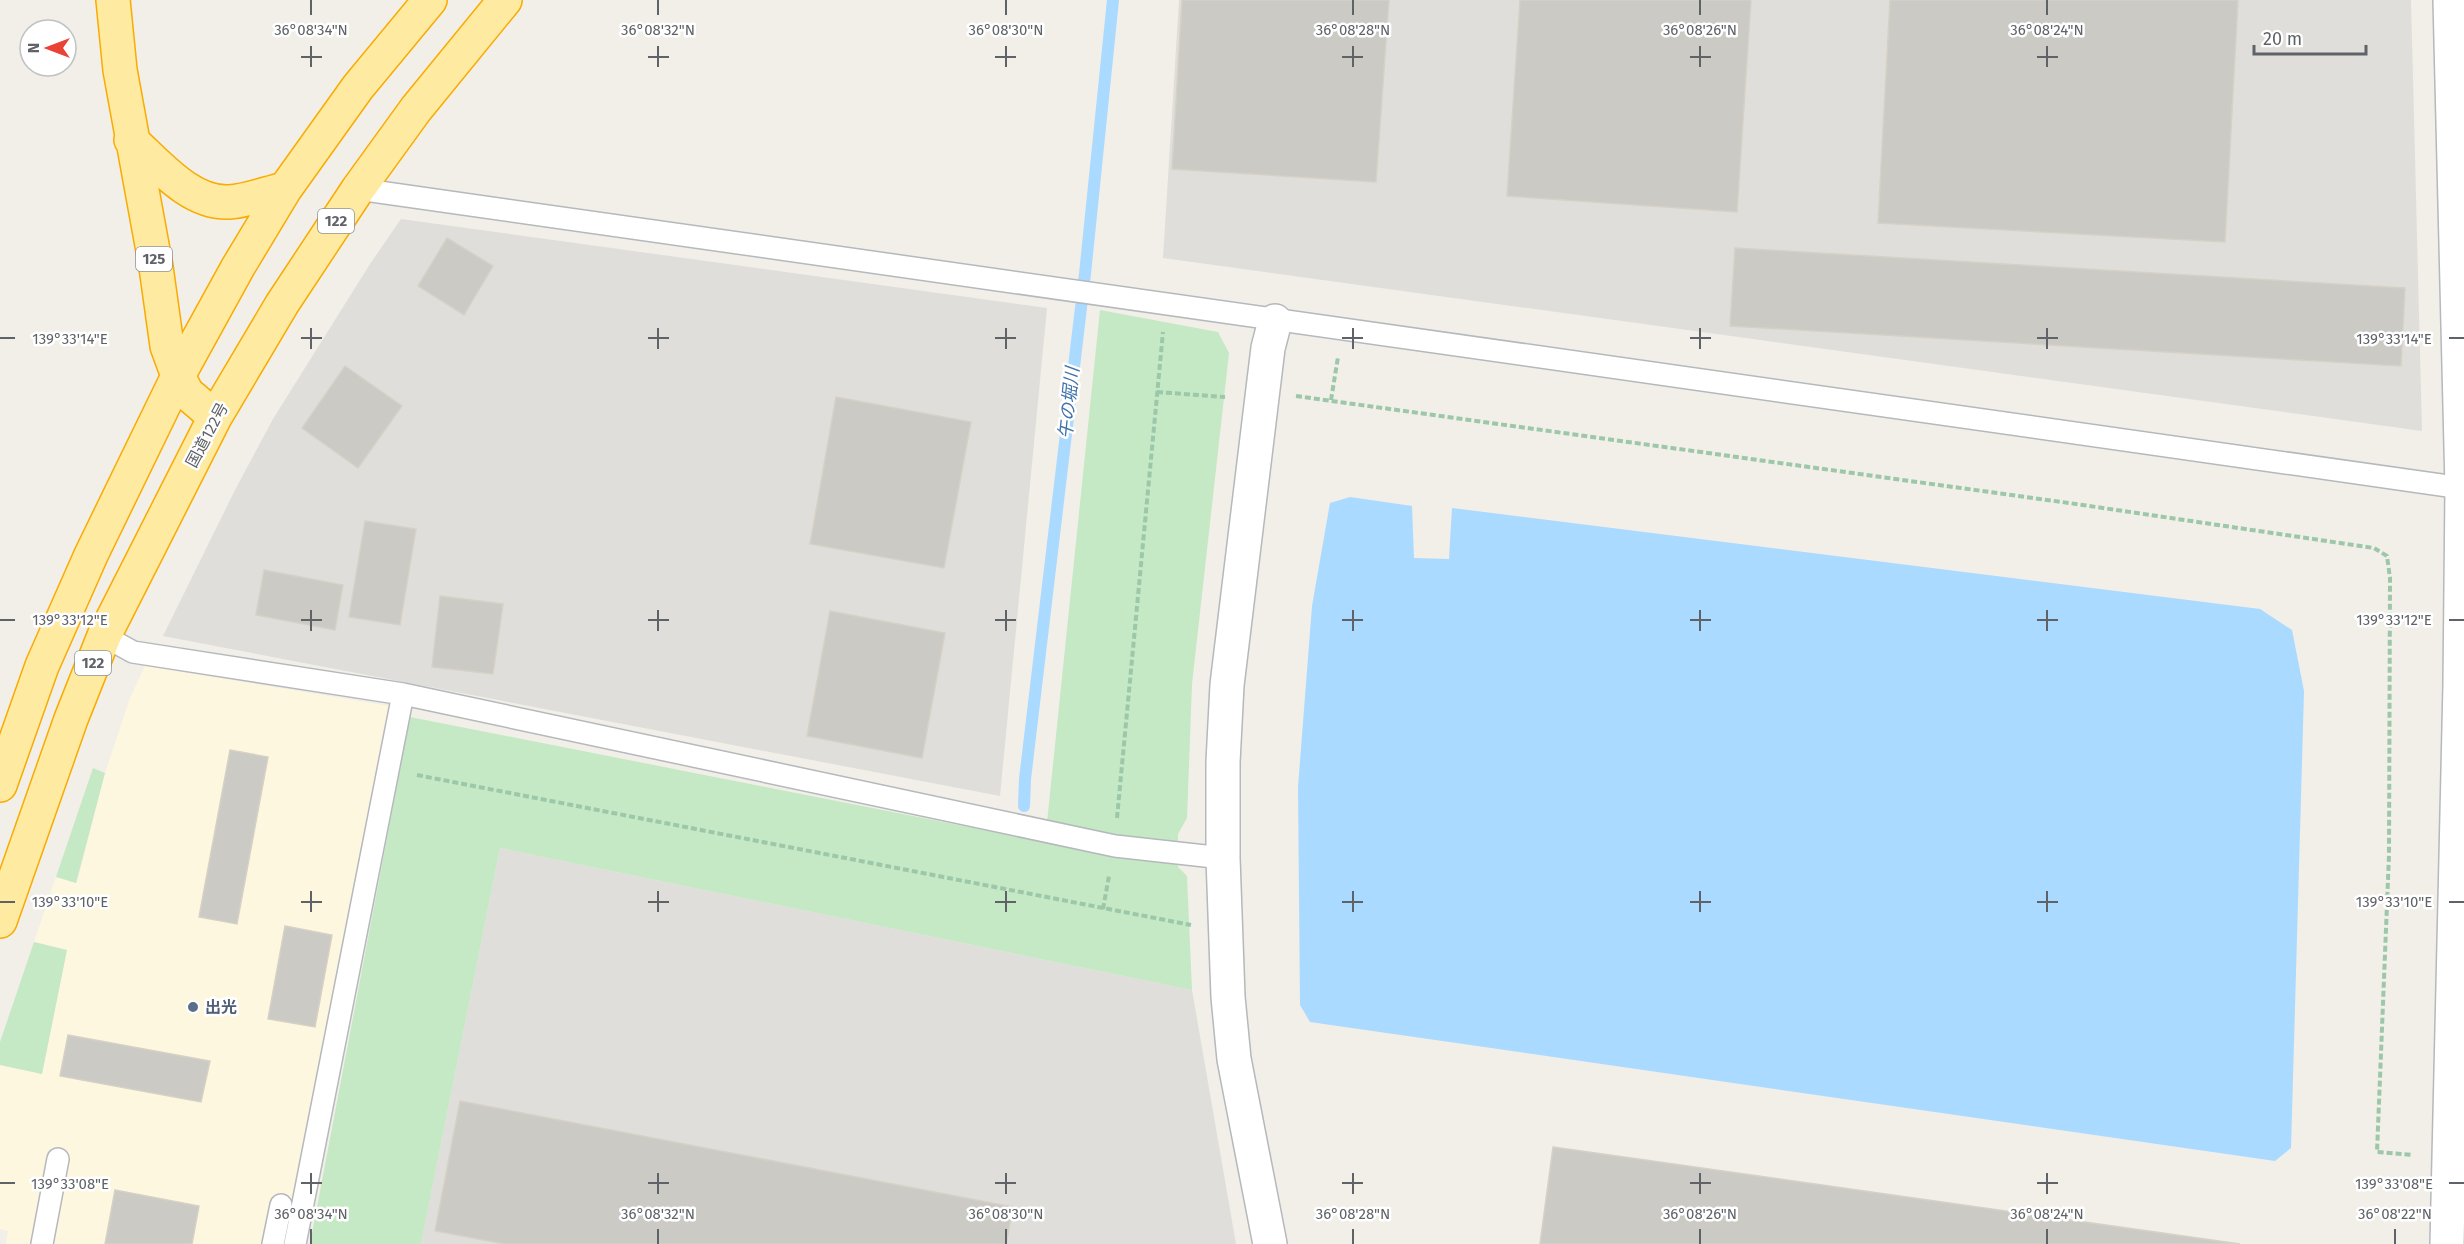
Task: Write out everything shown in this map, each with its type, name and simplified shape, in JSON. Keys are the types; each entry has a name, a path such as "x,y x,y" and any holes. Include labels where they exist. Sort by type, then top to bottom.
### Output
{"highway":[{"name":"125","path":"113,0 120,70 156,267 167,346 187,393 215,417"},
{"name":"122","path":"0,785 46,656 91,555 178,376 238,267 285,189 358,87 430,0"},
{"name":"国道122号","path":"0,921 71,719 104,636 215,417 288,295 358,189 416,109 505,0"},
{"path":"132,140 180,184 203,197 228,202 285,189"}],"street":[{"path":"2447,1244 2463,488 2450,0"},
{"path":"1270,1244 1234,1059 1228,998 1223,858 1223,762 1227,685 1268,348 1275,321"}],"lane":[{"path":"358,189 2463,488"},
{"path":"104,636 133,652 403,694 1115,846 1223,858"},
{"path":"295,1244 403,694"},
{"path":"42,1244 58,1159"},
{"path":"273,1244 281,1205"}],"path":[{"path":"1103,909 1115,846 1167,305"},
{"path":"1331,400 1339,348"},
{"path":"1157,392 1237,399"},
{"path":"1290,395 2080,504 2374,548 2387,556 2390,578 2389,855 2377,1152 2425,1156"},
{"path":"387,769 1197,926"}],"shaded area":[{"path":"1179,0 2411,0 2422,431 1163,258"},
{"path":"401,219 1047,308 1000,796 163,636 236,488 273,419 370,264"},
{"name":"出光","path":"145,666 390,706 283,1244 6,1244 8,1231 0,1229 0,1065 42,1074 67,950 34,942 56,877 77,883 105,773 130,698"},
{"path":"500,848 1192,990 1236,1244 421,1244"}],"green space":[{"path":"1100,310 1218,332 1229,353 1192,684 1187,818 1178,834 1178,867 1187,876 1192,990 500,848 421,1244 310,1244 410,717 1045,842"},
{"path":"93,768 105,773 76,883 56,877"},
{"path":"34,942 67,950 42,1074 0,1065 0,1042"}],"water":[{"path":"1350,497 1412,506 1414,558 1449,559 1452,508 2260,609 2292,630 2304,691 2291,1148 2275,1161 1310,1022 1300,1005 1298,787 1312,606 1330,503"}],"building":[{"path":"1182,0 1389,0 1376,182 1172,169"},
{"path":"1520,0 1751,0 1737,212 1507,196"},
{"path":"1890,0 2238,0 2225,242 1878,223"},
{"path":"447,238 493,266 464,315 418,286"},
{"path":"1735,248 2405,288 2401,366 1730,326"},
{"path":"345,366 402,406 358,468 302,428"},
{"path":"836,397 971,422 944,568 810,544"},
{"path":"365,521 416,529 400,625 349,617"},
{"path":"264,570 343,585 335,630 256,615"},
{"path":"440,596 503,604 493,674 432,667"},
{"path":"830,611 945,633 922,758 807,736"},
{"path":"230,750 268,757 237,924 199,917"},
{"path":"285,926 332,935 315,1027 268,1019"},
{"path":"68,1035 210,1061 201,1102 60,1076"},
{"path":"460,1101 1013,1207 1006,1244 505,1244 435,1231"},
{"path":"1553,1147 2240,1244 1540,1244"},
{"path":"115,1190 199,1206 192,1244 105,1244"}],"waterway":[{"name":"午の堀川","path":"1024,806 1025,779 1085,274 1113,0"}],"place":[{"name":"出光","path":"193,1007"}]}
